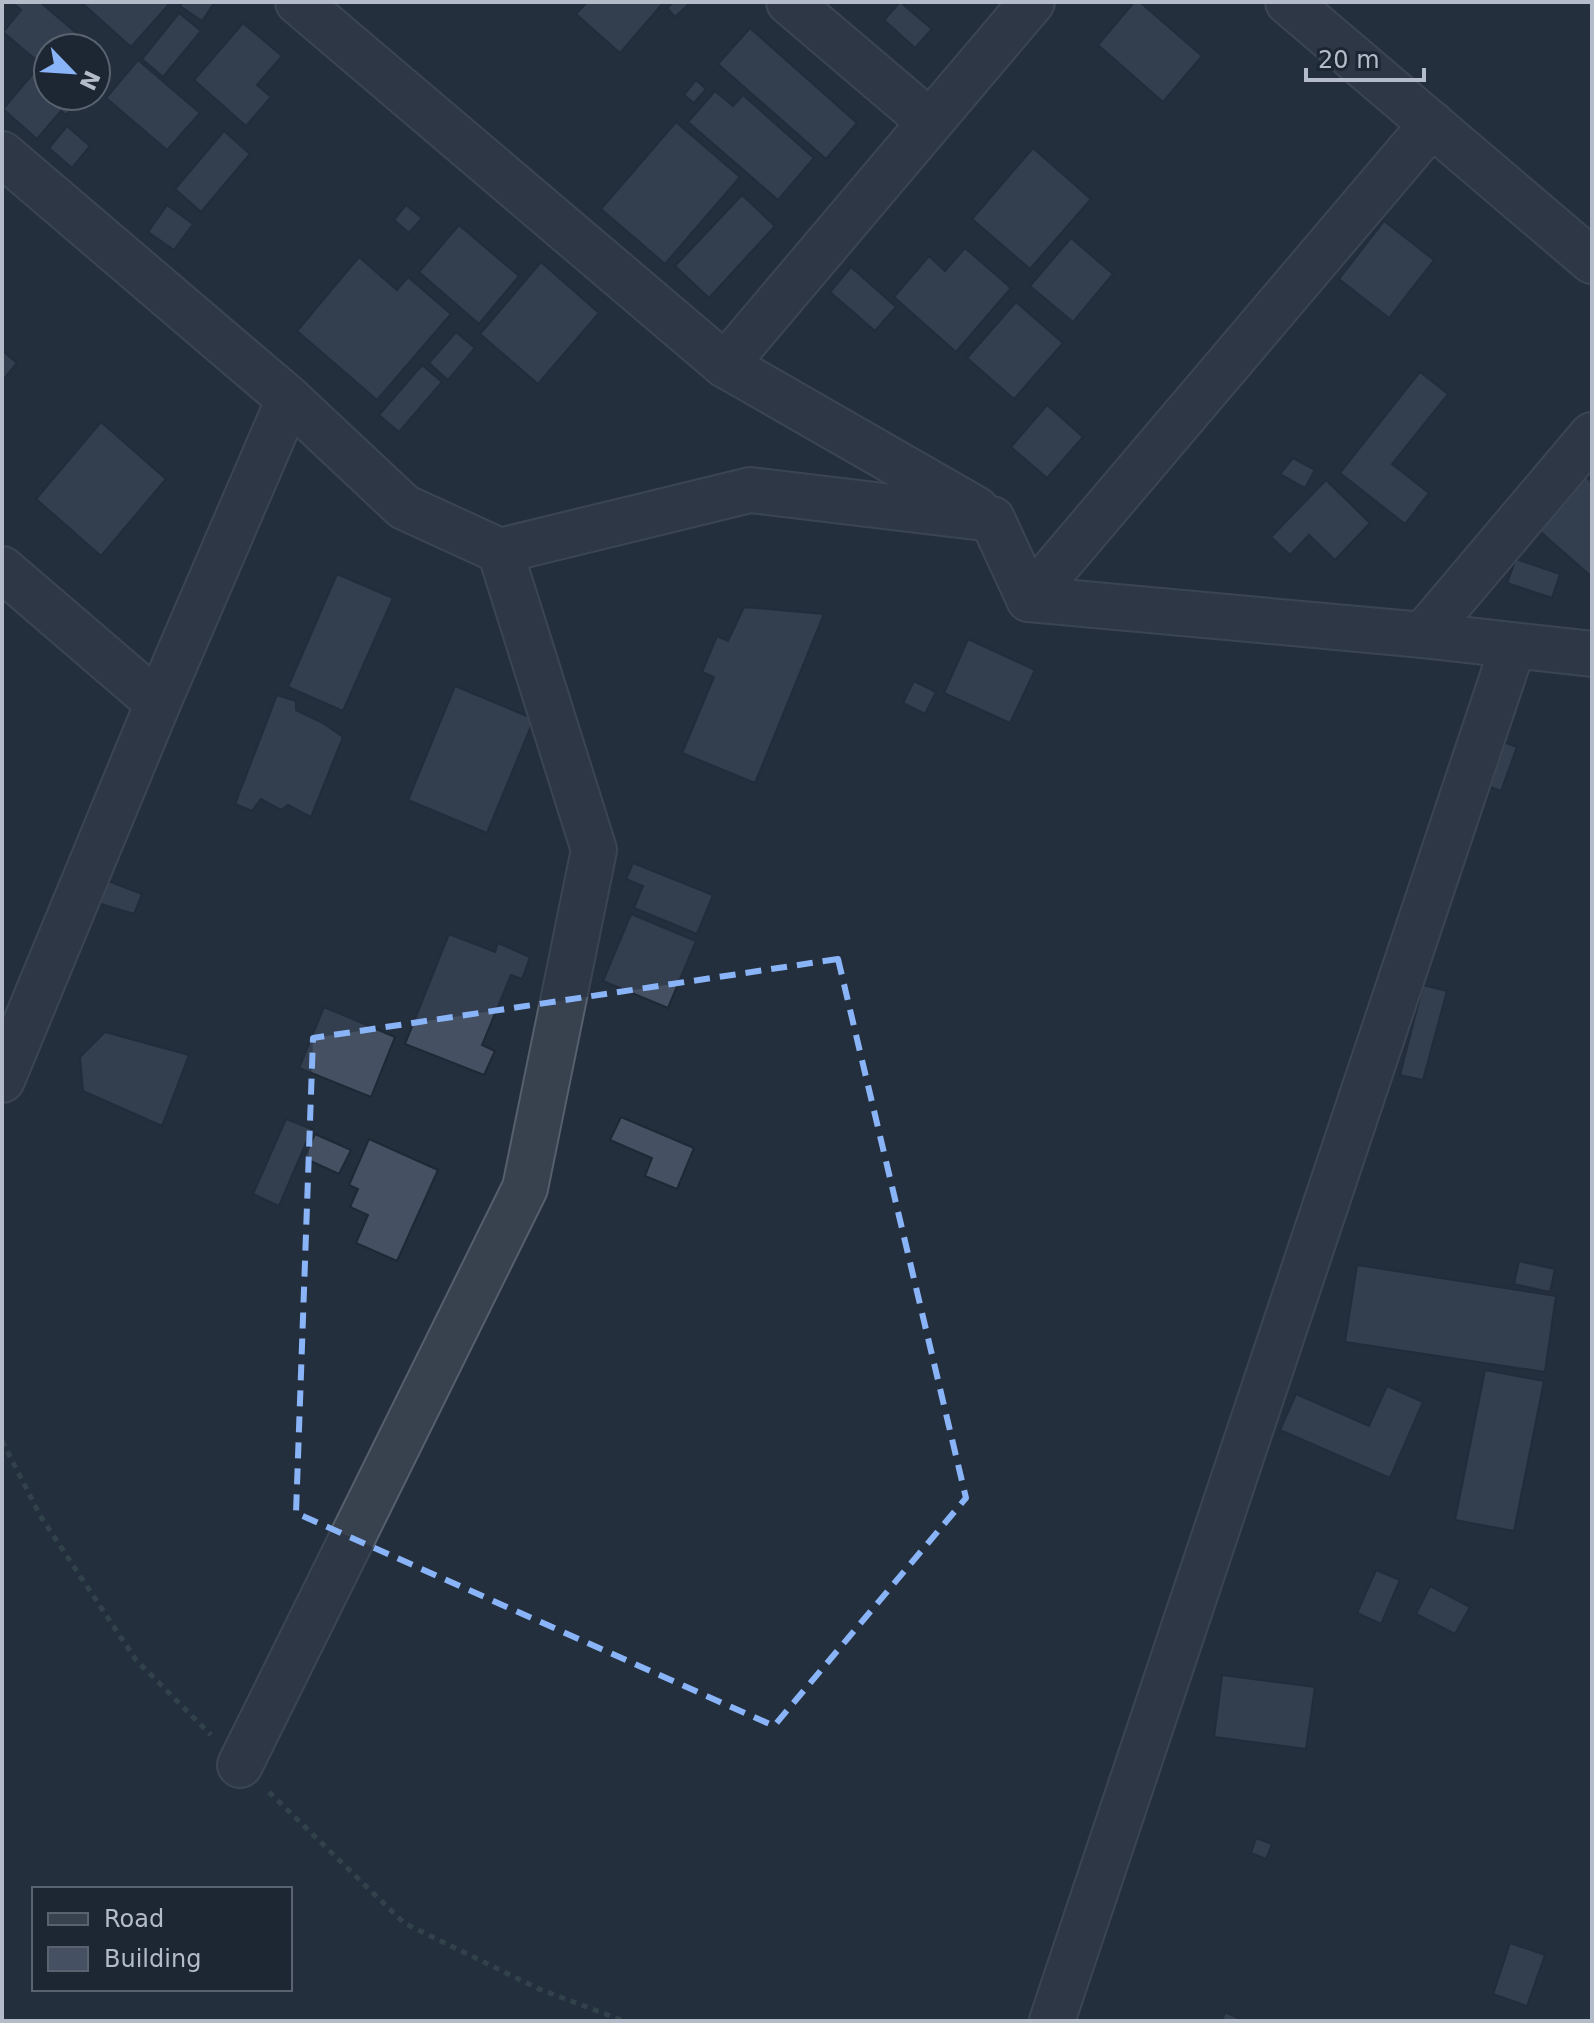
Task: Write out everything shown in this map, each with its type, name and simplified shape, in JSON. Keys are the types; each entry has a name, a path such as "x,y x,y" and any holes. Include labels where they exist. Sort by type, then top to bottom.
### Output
{"street":[{"path":"789,2 930,122"},
{"path":"725,365 1032,2"},
{"path":"1288,2 1592,261"},
{"path":"318,8 725,365 992,519 1029,599"},
{"path":"1029,599 1432,124"},
{"path":"2,154 289,399 404,507 500,551 750,490 992,519"},
{"path":"2,1080 16,1000 158,703 289,399"},
{"path":"1423,635 1592,435"},
{"path":"240,1765 525,1188 594,850 500,551"},
{"path":"2,569 158,703"},
{"path":"1029,599 1423,635 1592,654"},
{"path":"1052,2021 1513,646"}],"highlighted area":[{"path":"838,959 966,1498 774,1726 296,1513 313,1038"}],"building":[{"path":"12,2 40,2 75,32 32,32 32,56 3,32 21,10"},
{"path":"81,2 171,2 131,47"},
{"path":"183,2 215,2 202,21 180,6"},
{"path":"587,2 664,2 620,53 576,14"},
{"path":"673,2 691,2 675,17 667,8"},
{"path":"900,2 932,29 915,48 884,20"},
{"path":"1134,2 1140,2 1202,56 1163,102 1098,45"},
{"path":"179,13 201,31 163,77 142,59"},
{"path":"243,23 282,56 257,85 271,97 246,126 194,80"},
{"path":"750,28 857,123 826,159 718,64"},
{"path":"138,60 200,113 167,150 112,103 112,91"},
{"path":"32,75 32,112 60,112 37,139 3,109"},
{"path":"696,80 706,89 694,103 684,95"},
{"path":"715,91 733,106 743,95 814,158 778,200 688,122"},
{"path":"676,122 740,177 665,264 601,209"},
{"path":"67,126 90,146 72,168 49,148"},
{"path":"224,131 250,154 201,212 175,189"},
{"path":"1033,148 1091,199 1030,269 972,219"},
{"path":"742,195 775,226 709,298 675,266"},
{"path":"167,205 193,224 174,250 148,232"},
{"path":"406,205 422,218 409,233 394,220"},
{"path":"1384,221 1434,260 1389,318 1339,279"},
{"path":"459,225 519,276 479,324 419,272"},
{"path":"1071,238 1113,274 1073,322 1030,286"},
{"path":"965,248 1011,288 956,352 894,297 929,256 945,271"},
{"path":"359,257 397,290 408,277 451,314 377,400 297,331"},
{"path":"541,262 599,313 538,384 480,334"},
{"path":"851,267 896,307 875,331 830,292"},
{"path":"1016,302 1063,343 1014,399 967,358"},
{"path":"456,332 475,348 448,380 429,363"},
{"path":"4,352 17,363 3,380 2,355"},
{"path":"422,365 442,382 399,432 379,415"},
{"path":"1420,372 1448,394 1392,464 1429,493 1405,524 1340,473"},
{"path":"1047,405 1083,437 1047,478 1011,447"},
{"path":"101,422 166,479 101,556 36,499"},
{"path":"1293,458 1315,470 1305,488 1280,474"},
{"path":"1583,474 1592,482 1592,577 1536,528"},
{"path":"1326,480 1370,523 1335,560 1309,535 1290,555 1271,537"},
{"path":"1516,559 1560,574 1552,598 1507,583"},
{"path":"337,574 393,598 343,711 288,687"},
{"path":"744,607 824,614 755,783 682,753 714,677 702,672 717,636 728,641"},
{"path":"968,639 1035,670 1010,723 944,693"},
{"path":"914,681 936,692 925,714 903,703"},
{"path":"455,686 534,719 487,833 408,800"},
{"path":"277,695 296,701 296,710 343,737 311,817 288,805 281,810 261,799 252,811 235,804"},
{"path":"1496,739 1517,747 1501,791 1480,783"},
{"path":"633,863 713,895 697,934 634,908 643,886 626,879"},
{"path":"103,879 142,894 134,914 94,902"},
{"path":"631,914 696,941 668,1008 603,981"},
{"path":"449,934 495,952 498,943 530,957 522,979 511,975 482,1045 495,1051 484,1075 405,1044"},
{"path":"1423,985 1447,991 1423,1080 1400,1075"},
{"path":"324,1007 395,1037 371,1097 299,1068"},
{"path":"105,1032 189,1055 162,1126 83,1091 80,1057"},
{"path":"621,1117 694,1148 677,1189 645,1176 652,1158 610,1140"},
{"path":"286,1119 312,1129 279,1206 253,1194"},
{"path":"315,1134 351,1150 339,1174 304,1158"},
{"path":"369,1139 438,1170 397,1261 356,1243 368,1215 350,1207 358,1189 349,1185"},
{"path":"1519,1261 1555,1269 1550,1292 1514,1284"},
{"path":"1357,1265 1556,1296 1545,1372 1345,1342"},
{"path":"1485,1370 1544,1381 1514,1531 1455,1520"},
{"path":"1387,1386 1423,1402 1390,1478 1280,1430 1296,1394 1369,1426"},
{"path":"1376,1570 1400,1580 1381,1624 1357,1613"},
{"path":"1430,1586 1470,1607 1455,1634 1416,1614"},
{"path":"1222,1675 1315,1687 1306,1749 1214,1737"},
{"path":"1256,1838 1272,1844 1266,1859 1251,1853"},
{"path":"1510,1943 1545,1955 1527,2006 1493,1994"},
{"path":"1225,2012 1245,2021 1222,2021"}]}
